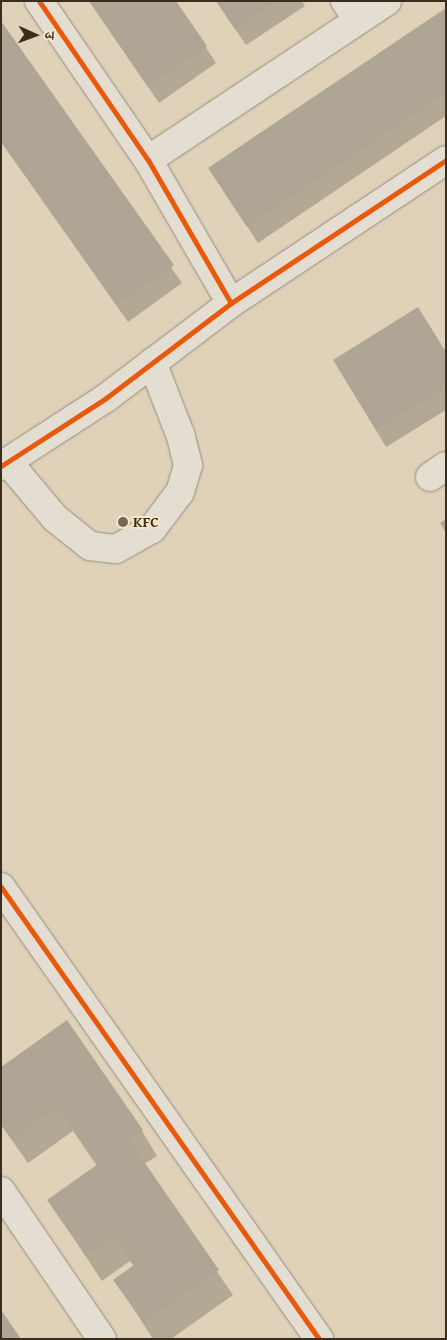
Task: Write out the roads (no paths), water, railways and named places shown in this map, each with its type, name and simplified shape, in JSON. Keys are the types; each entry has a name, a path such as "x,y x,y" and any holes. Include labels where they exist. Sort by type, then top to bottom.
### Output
{"street":[{"path":"39,1 148,160 231,303"},
{"path":"148,160 352,11 386,1"},
{"path":"152,362 180,434 188,465 180,492 152,529 116,549 90,546 55,518 5,464 106,398 152,362 231,303 446,160"},
{"path":"1,887 320,1339"},
{"path":"1,1191 102,1339"}],"place":[{"name":"KFC","path":"123,522"}]}
